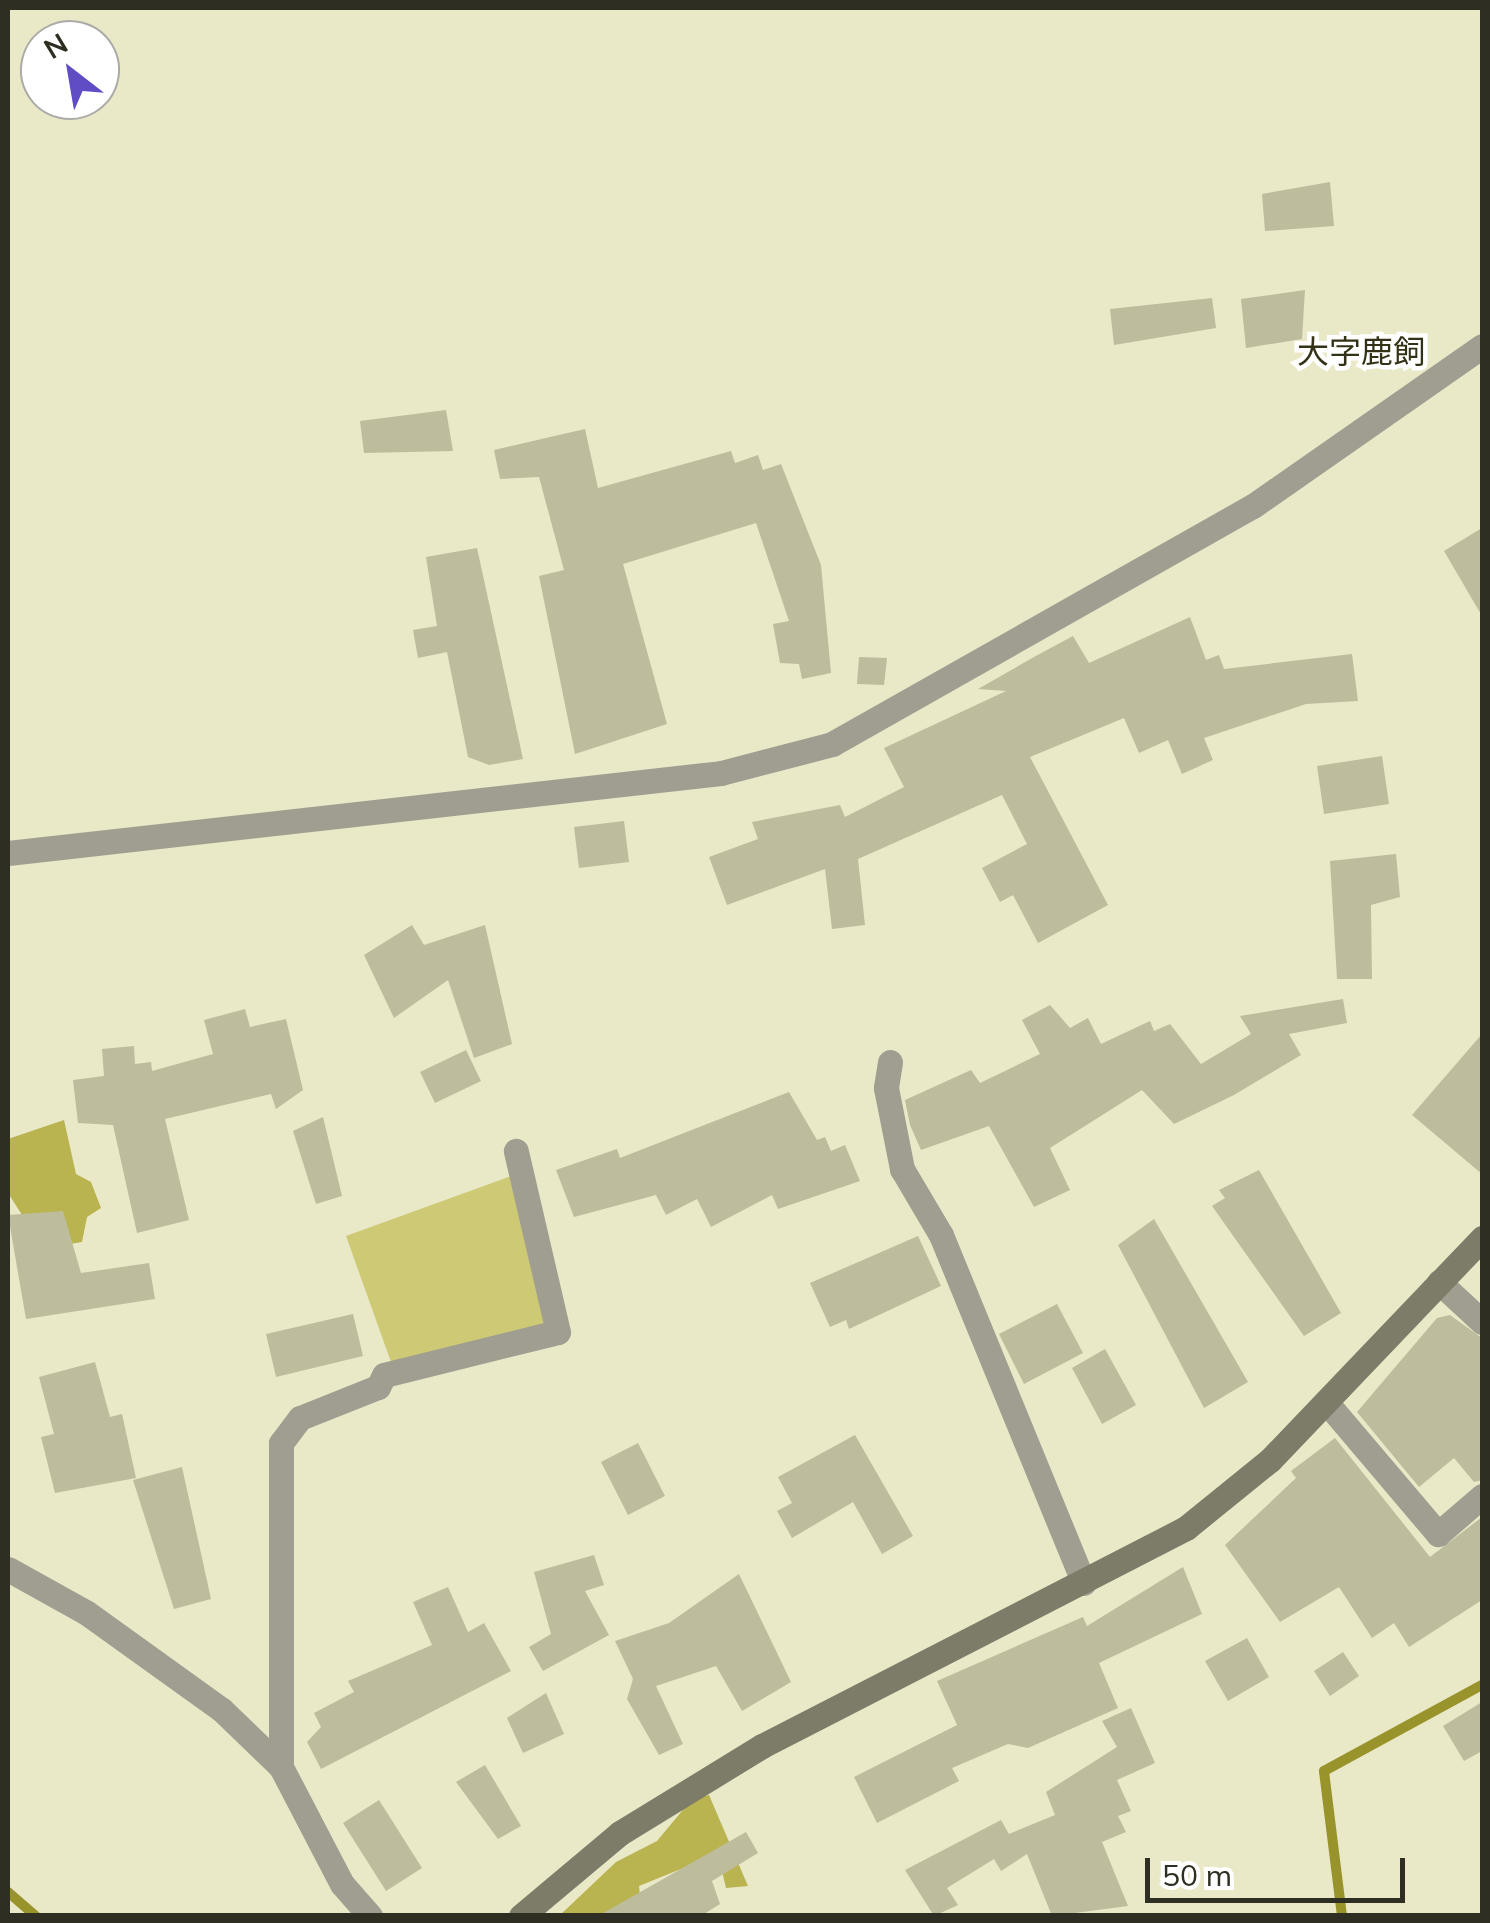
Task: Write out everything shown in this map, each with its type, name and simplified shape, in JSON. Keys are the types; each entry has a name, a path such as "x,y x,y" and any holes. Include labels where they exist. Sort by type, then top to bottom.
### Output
{"street":[{"path":"8,853 721,774 832,744 1252,506 1482,346"},
{"path":"890,1062 886,1088 902,1168 941,1235 1084,1584"},
{"path":"281,1767 281,1442 300,1418 361,1395 384,1375 558,1332 516,1151"},
{"path":"521,1916 620,1833 762,1746 934,1650 1084,1584 1186,1528 1327,1403 1482,1238"},
{"path":"1440,1282 1482,1322"},
{"path":"1327,1403 1438,1534 1482,1496"},
{"path":"8,1569 169,1667 281,1767 342,1884 370,1916"}],"shaded area":[{"path":"64,1120 76,1174 91,1182 101,1208 87,1217 82,1242 63,1245 26,1221 8,1193 8,1139"},
{"path":"514,1175 549,1323 391,1362 346,1236"},
{"path":"709,1795 748,1886 726,1888 718,1854 639,1886 642,1915 559,1916 616,1862 657,1841 692,1799"}],"building":[{"path":"1330,182 1334,226 1265,231 1262,194"},
{"path":"1305,290 1302,339 1246,348 1241,299"},
{"path":"1212,298 1216,328 1114,345 1110,309"},
{"path":"446,410 453,451 364,453 360,421"},
{"path":"585,429 598,488 731,451 735,463 758,455 763,470 781,464 821,565 831,673 802,679 799,664 780,663 773,624 789,621 756,523 623,564 667,724 575,754 539,576 564,570 539,477 500,479 494,450"},
{"path":"1482,528 1482,616 1444,551"},
{"path":"477,548 523,759 489,765 468,757 447,652 418,658 413,630 437,626 426,557"},
{"path":"1190,617 1206,660 1219,655 1224,669 1352,654 1358,701 1306,704 1204,738 1213,760 1182,774 1168,740 1139,753 1124,718 1030,757 1108,905 1038,943 1013,895 1000,902 982,868 1027,844 1002,795 858,859 865,925 832,929 825,869 727,905 709,857 758,839 752,822 840,805 845,817 904,787 884,748 1006,691 978,689 1073,636 1089,663"},
{"path":"859,657 887,658 884,685 857,684"},
{"path":"1382,756 1389,804 1324,814 1317,766"},
{"path":"624,821 629,862 579,868 574,827"},
{"path":"1396,854 1400,897 1371,905 1372,979 1337,979 1330,861"},
{"path":"412,925 424,945 485,925 512,1044 474,1058 448,980 394,1018 364,955"},
{"path":"1343,999 1347,1023 1289,1034 1301,1055 1234,1095 1174,1124 1142,1090 1050,1148 1070,1190 1034,1207 989,1126 921,1150 910,1125 905,1100 971,1070 980,1083 1040,1054 1022,1020 1050,1005 1070,1028 1088,1018 1101,1044 1150,1021 1154,1031 1170,1024 1201,1064 1251,1034 1240,1016"},
{"path":"245,1009 250,1027 286,1019 303,1090 276,1109 271,1094 165,1119 189,1220 137,1233 113,1125 78,1123 73,1080 104,1076 102,1049 134,1046 135,1064 151,1062 152,1071 213,1054 204,1020"},
{"path":"1482,1034 1482,1174 1412,1115"},
{"path":"466,1050 481,1081 435,1103 420,1072"},
{"path":"789,1092 817,1140 825,1137 831,1151 845,1145 860,1181 778,1209 772,1195 711,1227 697,1199 666,1215 656,1195 574,1217 556,1170 617,1149 620,1158"},
{"path":"323,1117 342,1196 316,1204 293,1131"},
{"path":"1259,1170 1341,1313 1304,1336 1212,1206 1225,1198 1219,1190"},
{"path":"63,1211 81,1273 149,1263 155,1299 26,1319 8,1215"},
{"path":"1154,1219 1248,1382 1204,1408 1118,1245"},
{"path":"918,1236 941,1286 849,1329 846,1320 830,1327 810,1283"},
{"path":"1057,1304 1083,1353 1024,1384 999,1334"},
{"path":"353,1314 363,1356 276,1377 266,1334"},
{"path":"1450,1315 1482,1338 1482,1480 1474,1482 1454,1458 1419,1487 1357,1412 1437,1318"},
{"path":"1105,1349 1136,1405 1102,1424 1072,1368"},
{"path":"95,1362 110,1417 122,1414 136,1478 55,1493 41,1437 54,1434 39,1377"},
{"path":"855,1435 913,1536 882,1554 853,1502 792,1538 777,1511 792,1503 778,1477"},
{"path":"1335,1438 1430,1557 1482,1517 1482,1600 1409,1647 1394,1623 1372,1638 1339,1587 1280,1622 1225,1545 1296,1478 1291,1471"},
{"path":"638,1443 665,1496 628,1515 601,1462"},
{"path":"182,1467 211,1599 174,1609 133,1480"},
{"path":"594,1555 604,1585 585,1591 609,1635 543,1671 529,1647 551,1634 534,1572"},
{"path":"1183,1567 1202,1614 1099,1663 1118,1708 1028,1748 1008,1744 952,1768 959,1781 877,1823 854,1777 957,1725 937,1681 1083,1617 1087,1626"},
{"path":"739,1574 791,1682 742,1711 716,1666 656,1686 683,1744 659,1755 627,1699 633,1679 615,1641 669,1623"},
{"path":"448,1587 468,1632 484,1623 511,1671 321,1769 307,1742 321,1727 314,1713 354,1692 348,1681 432,1645 413,1602"},
{"path":"1247,1638 1269,1677 1228,1701 1205,1661"},
{"path":"1343,1652 1359,1676 1330,1696 1314,1671"},
{"path":"546,1693 564,1734 523,1753 507,1718"},
{"path":"1482,1702 1482,1751 1464,1761 1443,1726"},
{"path":"1131,1708 1155,1763 1117,1780 1131,1811 1118,1816 1126,1832 1102,1842 1128,1906 1052,1916 1027,1854 1001,1871 994,1859 947,1888 958,1905 934,1916 905,1870 1001,1820 1009,1834 1055,1815 1046,1792 1117,1747 1102,1721"},
{"path":"485,1765 521,1826 498,1839 456,1782"},
{"path":"379,1800 422,1868 386,1891 343,1823"},
{"path":"746,1832 758,1853 712,1881 720,1904 701,1916 598,1916"}],"waterway":[{"path":"1342,1916 1324,1771 1482,1685"},
{"path":"8,1892 36,1916"}],"district":[{"name":"大字鹿飼","path":"1361,351"}]}
